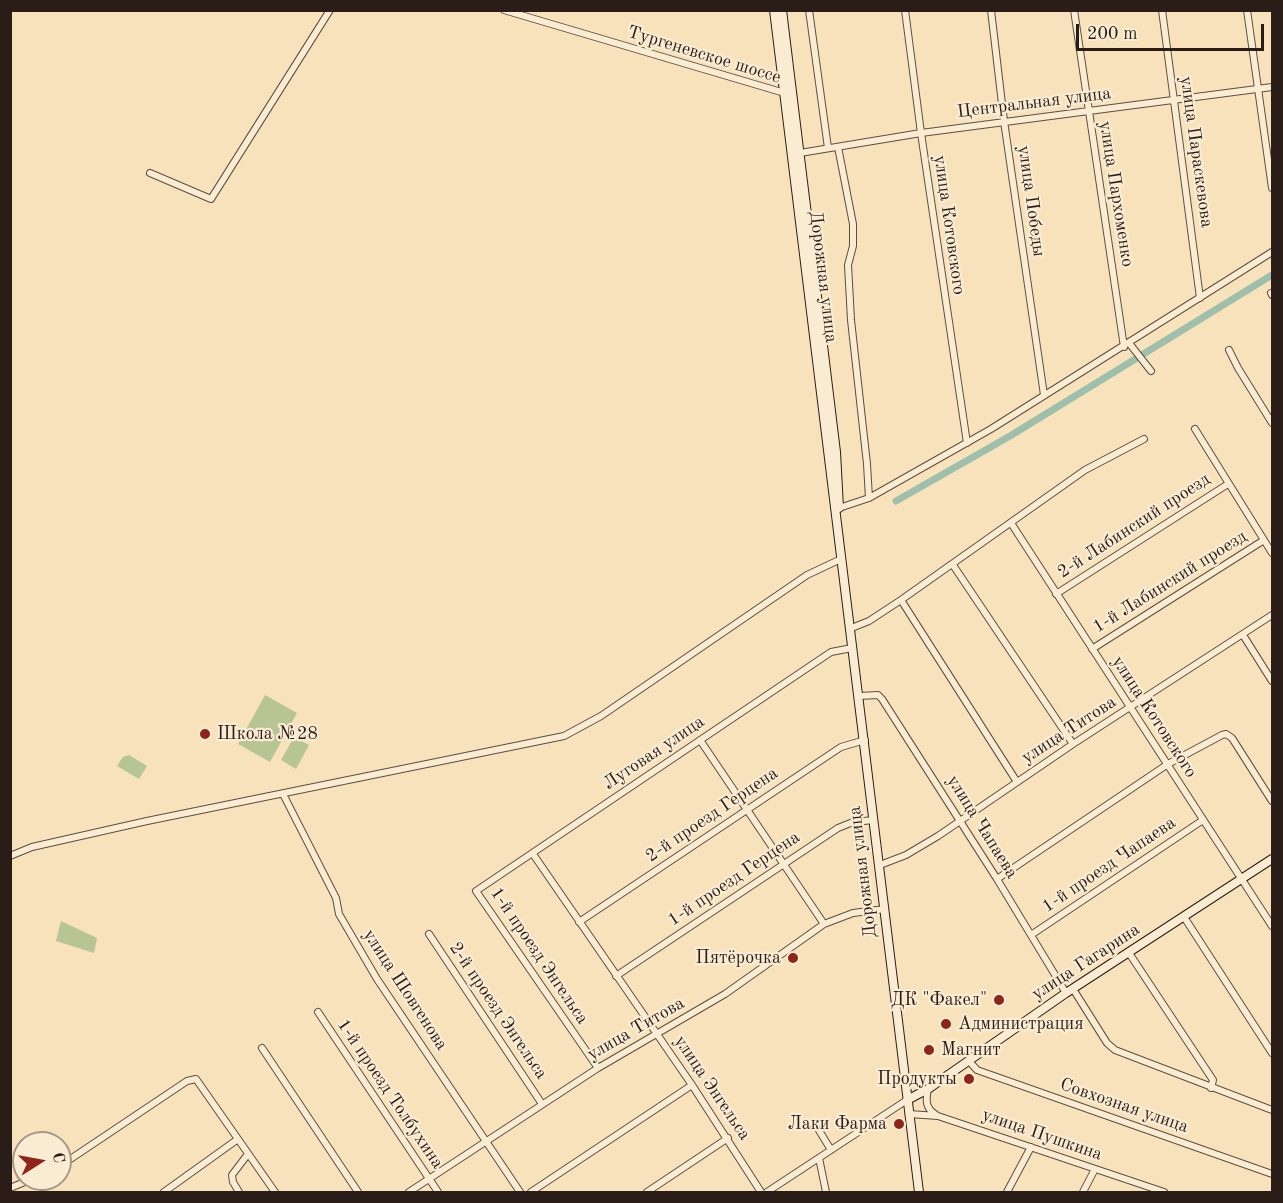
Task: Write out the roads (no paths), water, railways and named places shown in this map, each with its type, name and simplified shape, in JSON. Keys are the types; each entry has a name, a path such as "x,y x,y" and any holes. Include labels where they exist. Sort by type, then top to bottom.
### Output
{"main road":[{"name":"Дорожная улица","path":"774,10 800,153 836,452 839,547"},
{"name":"Дорожная улица","path":"782,10 788,94 839,547 865,740 919,1192"},
{"name":"улица Гагарина","path":"907,1100 928,1089 1070,991 1272,859"}],"street":[{"path":"150,173 211,199 330,10"},
{"name":"Тургеневское шоссе","path":"504,10 788,94"},
{"path":"809,10 828,148"},
{"name":"улица Котовского","path":"905,10 967,443"},
{"name":"улица Победы","path":"991,10 1004,122 1044,395"},
{"name":"улица Пархоменко","path":"1074,10 1088,112 1127,345 1151,371"},
{"name":"улица Параскевова","path":"1162,10 1200,298"},
{"path":"1247,10 1272,188"},
{"name":"Центральная улица","path":"800,153 921,132 1272,87"},
{"path":"838,147 852,224 853,246 848,265 851,320 866,454 868,498"},
{"path":"839,508 868,498 967,443 1127,345 1272,252"},
{"path":"1229,350 1272,423"},
{"path":"1195,429 1272,553"},
{"path":"849,629 868,621 953,565 1085,470 1144,439"},
{"name":"2-й Лабинский проезд","path":"1056,594 1228,484"},
{"name":"улица Котовского","path":"1011,524 1272,926"},
{"name":"1-й Лабинский проезд","path":"1092,649 1264,540"},
{"path":"10,856 32,847 564,736 601,716 807,575 841,560"},
{"path":"953,565 1073,744"},
{"path":"901,600 1017,782"},
{"name":"улица Титова","path":"880,865 906,855 1272,615"},
{"path":"1242,635 1272,681"},
{"name":"Луговая улица","path":"476,891 831,652 852,648"},
{"name":"улица Чапаева","path":"859,696 878,695 882,699 1031,934 1110,1047 1211,1088"},
{"path":"997,879 1168,764 1222,735 1229,735 1272,801"},
{"path":"700,740 824,924"},
{"name":"2-й проезд Герцена","path":"579,922 841,747 865,740"},
{"name":"улица Шовгенова","path":"283,794 336,898 342,920 377,979 520,1192"},
{"name":"1-й проезд Герцена","path":"616,976 838,828 853,822 874,820"},
{"name":"1-й проезд Чапаева","path":"1031,934 1203,820"},
{"name":"улица Энгельса","path":"533,854 728,1138 761,1192"},
{"name":"1-й проезд Энгельса","path":"476,891 598,1068"},
{"name":"улица Титова","path":"409,1192 598,1068 724,994 824,924 852,914 885,909"},
{"path":"1184,917 1272,1053"},
{"name":"2-й проезд Энгельса","path":"429,934 542,1104"},
{"path":"1129,953 1213,1080 1211,1088 1271,1108"},
{"name":"1-й проезд Толбухина","path":"318,1012 438,1192"},
{"path":"262,1048 358,1192"},
{"name":"Совхозная улица","path":"969,1061 976,1070 1272,1174"},
{"path":"72,1158 192,1079 196,1079 276,1192"},
{"path":"531,1192 692,1085"},
{"path":"928,1089 926,1101 929,1110 938,1116"},
{"name":"улица Гагарина","path":"767,1192 907,1100"},
{"name":"улица Пушкина","path":"909,1114 938,1116 1159,1192"},
{"path":"817,1127 831,1150"},
{"path":"647,1192 728,1138"},
{"path":"164,1192 238,1139"},
{"path":"1007,1192 1031,1147"},
{"path":"239,1192 232,1175 248,1154"},
{"path":"819,1158 826,1192"},
{"path":"1083,1192 1095,1169"}],"waterway":[{"path":"896,501 1010,436 1272,275"}],"place":[{"name":"Школа №28","path":"205,734"},
{"name":"Пятёрочка","path":"793,958"},
{"name":"ДК \"Факел\"","path":"999,1000"},
{"name":"Администрация","path":"946,1024"},
{"name":"Магнит","path":"929,1050"},
{"name":"Продукты","path":"969,1079"},
{"name":"Лаки Фарма","path":"899,1124"}]}
